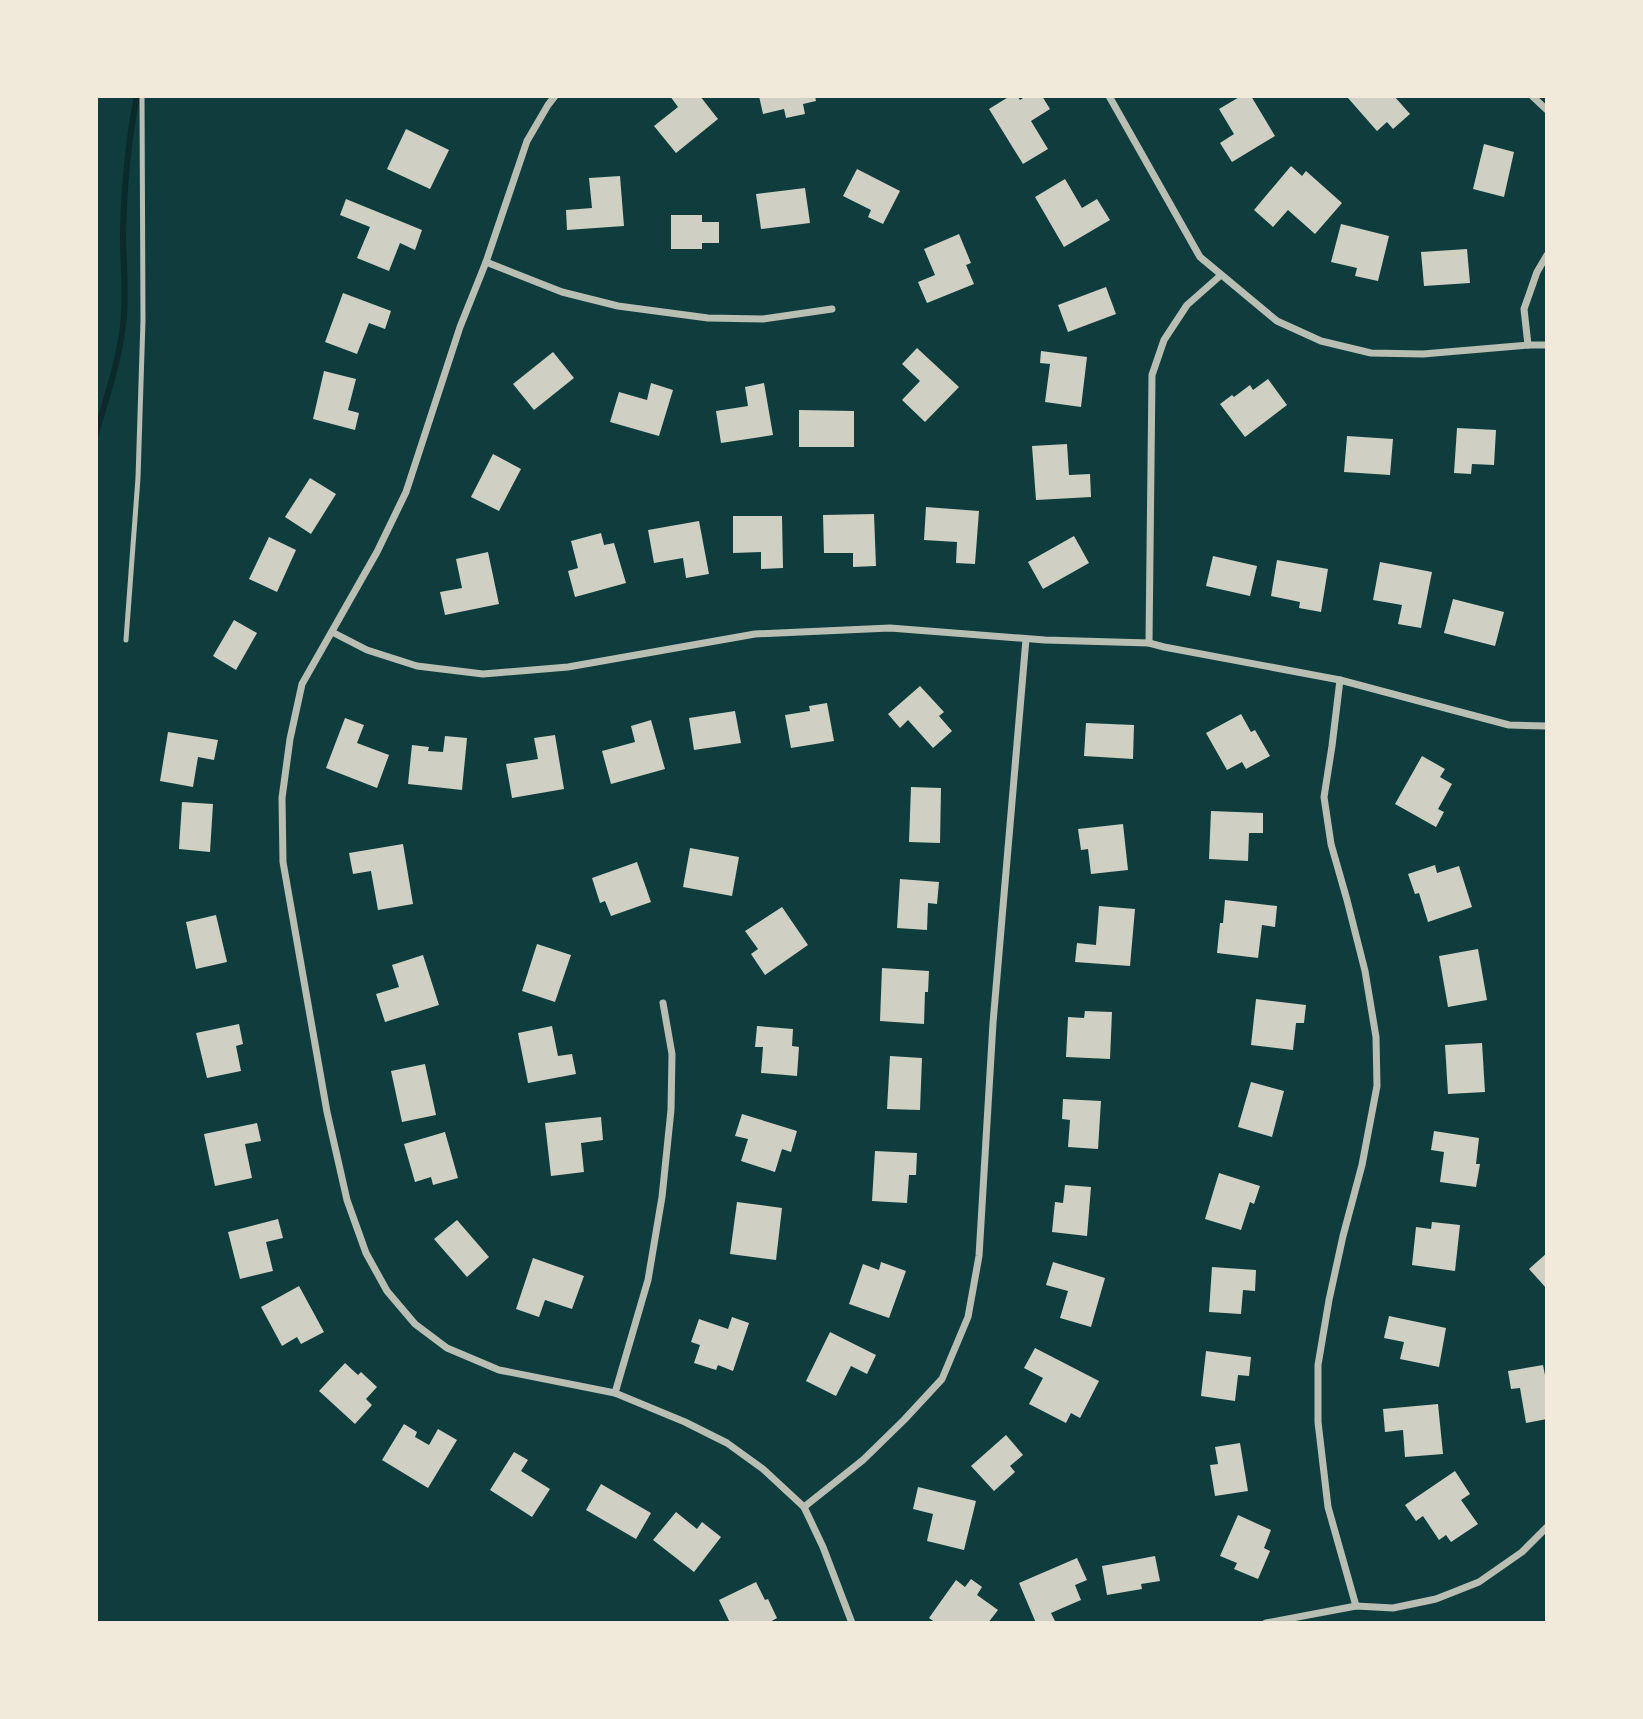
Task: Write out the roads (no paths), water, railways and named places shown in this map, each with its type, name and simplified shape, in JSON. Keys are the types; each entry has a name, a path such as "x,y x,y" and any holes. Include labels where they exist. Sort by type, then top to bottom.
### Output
{"street":[{"path":"555,96 527,141 486,262 460,327 406,492 377,552 302,684 290,739 282,798 283,862 327,1112 347,1200 366,1253 387,1291 415,1324 447,1348 499,1370 615,1392 727,1443 763,1469 804,1507 852,1623"},
{"path":"1109,96 1200,257 1278,321 1321,341 1371,353 1423,354 1547,345"},
{"path":"1532,96 1547,110"},
{"path":"1528,345 1524,309 1537,272 1547,256"},
{"path":"486,262 562,292 618,306 708,318 763,319 832,309"},
{"path":"1149,643 1152,375 1164,340 1187,305 1221,275"},
{"path":"331,632 367,650 417,666 483,674 568,667 755,634 890,628 1026,639 1149,643 1340,680 1509,724 1547,726"},
{"path":"804,1507 863,1460 942,1379 968,1317 979,1255 993,1023 1026,639"},
{"path":"1340,680 1324,797 1331,844 1365,971 1376,1037 1377,1086 1362,1166 1329,1300 1318,1365 1318,1422 1328,1507 1356,1606"},
{"path":"615,1392 648,1280 662,1197 671,1110 672,1054 663,1003"},
{"path":"1266,1623 1356,1606 1393,1608 1436,1600 1479,1582 1522,1552 1547,1527"}],"lane":[{"path":"126,640 138,478 143,320 142,96"}],"waterway":[{"path":"96,434 123,325 124,199 137,96"}]}
